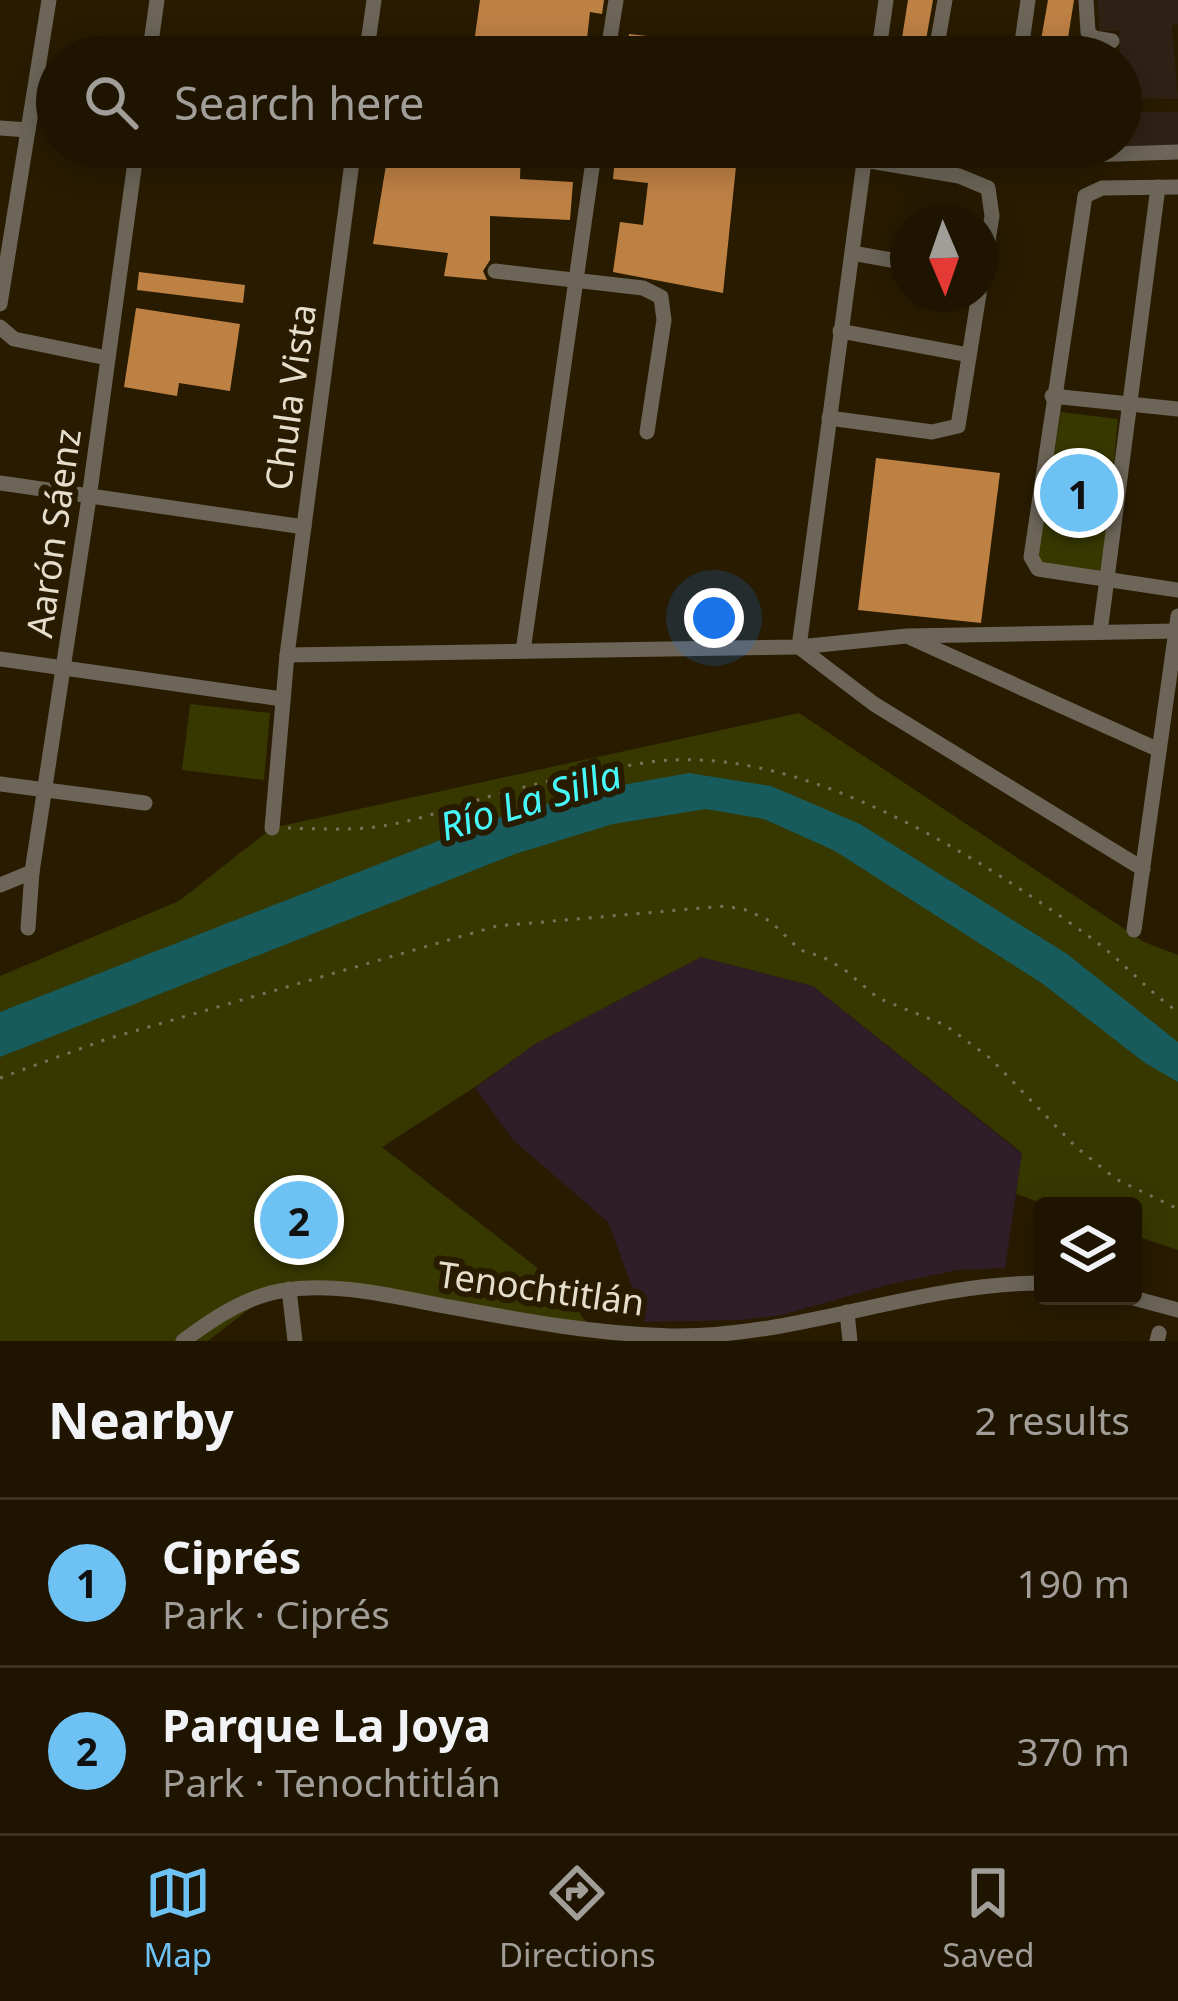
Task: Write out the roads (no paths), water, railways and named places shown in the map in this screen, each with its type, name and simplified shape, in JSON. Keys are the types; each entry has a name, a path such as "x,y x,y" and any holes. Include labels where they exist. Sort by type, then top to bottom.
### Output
{"street":[{"path":"43,36 49,0"},
{"path":"152,36 157,0"},
{"path":"369,36 374,0"},
{"path":"611,36 616,0"},
{"path":"881,36 886,0"},
{"path":"939,36 945,0"},
{"path":"1023,36 1028,0"},
{"path":"1086,0 1092,36"},
{"path":"0,304 36,80"},
{"path":"0,128 28,130"},
{"path":"1142,153 1178,152"},
{"name":"Aarón Sáenz","path":"28,928 32,872 134,168"},
{"name":"Chula Vista","path":"287,655 351,168"},
{"path":"524,651 592,168"},
{"path":"799,647 863,168"},
{"path":"926,168 988,188 990,204"},
{"path":"1100,632 1158,187"},
{"path":"1178,187 1102,188 1085,196 1031,552 1032,565 1178,590"},
{"path":"851,253 890,259"},
{"path":"495,271 643,288 661,297 664,320 647,432"},
{"path":"830,418 932,432 953,430 960,422 976,312"},
{"path":"1,329 14,339 106,358"},
{"path":"840,331 970,356"},
{"path":"1052,396 1178,409"},
{"path":"0,483 304,527"},
{"path":"272,828 287,655 799,647 1177,624 1134,930"},
{"path":"908,637 1160,750"},
{"path":"799,647 874,704 1143,869"},
{"path":"0,659 282,699"},
{"path":"0,784 145,803"},
{"path":"0,885 32,872"},
{"name":"Tenochtitlán","path":"183,1341 244,1304 289,1289 352,1290 593,1336 675,1338 762,1336 847,1312 982,1286 1034,1283"},
{"path":"289,1289 296,1341"},
{"path":"1142,1300 1178,1310"},
{"path":"847,1312 850,1341"}],"water":[{"path":"689,773 771,786 860,824 1067,954 1178,1042 1178,1082 1145,1063 1043,984 835,851 764,819 706,809 613,824 515,854 0,1057 0,1012 497,818 600,789"}],"place":[{"name":"Ciprés","path":"1079,493"},
{"name":"Parque La Joya","path":"299,1220"}],"water label":[{"name":"Río La Silla","path":"530,799"}]}
